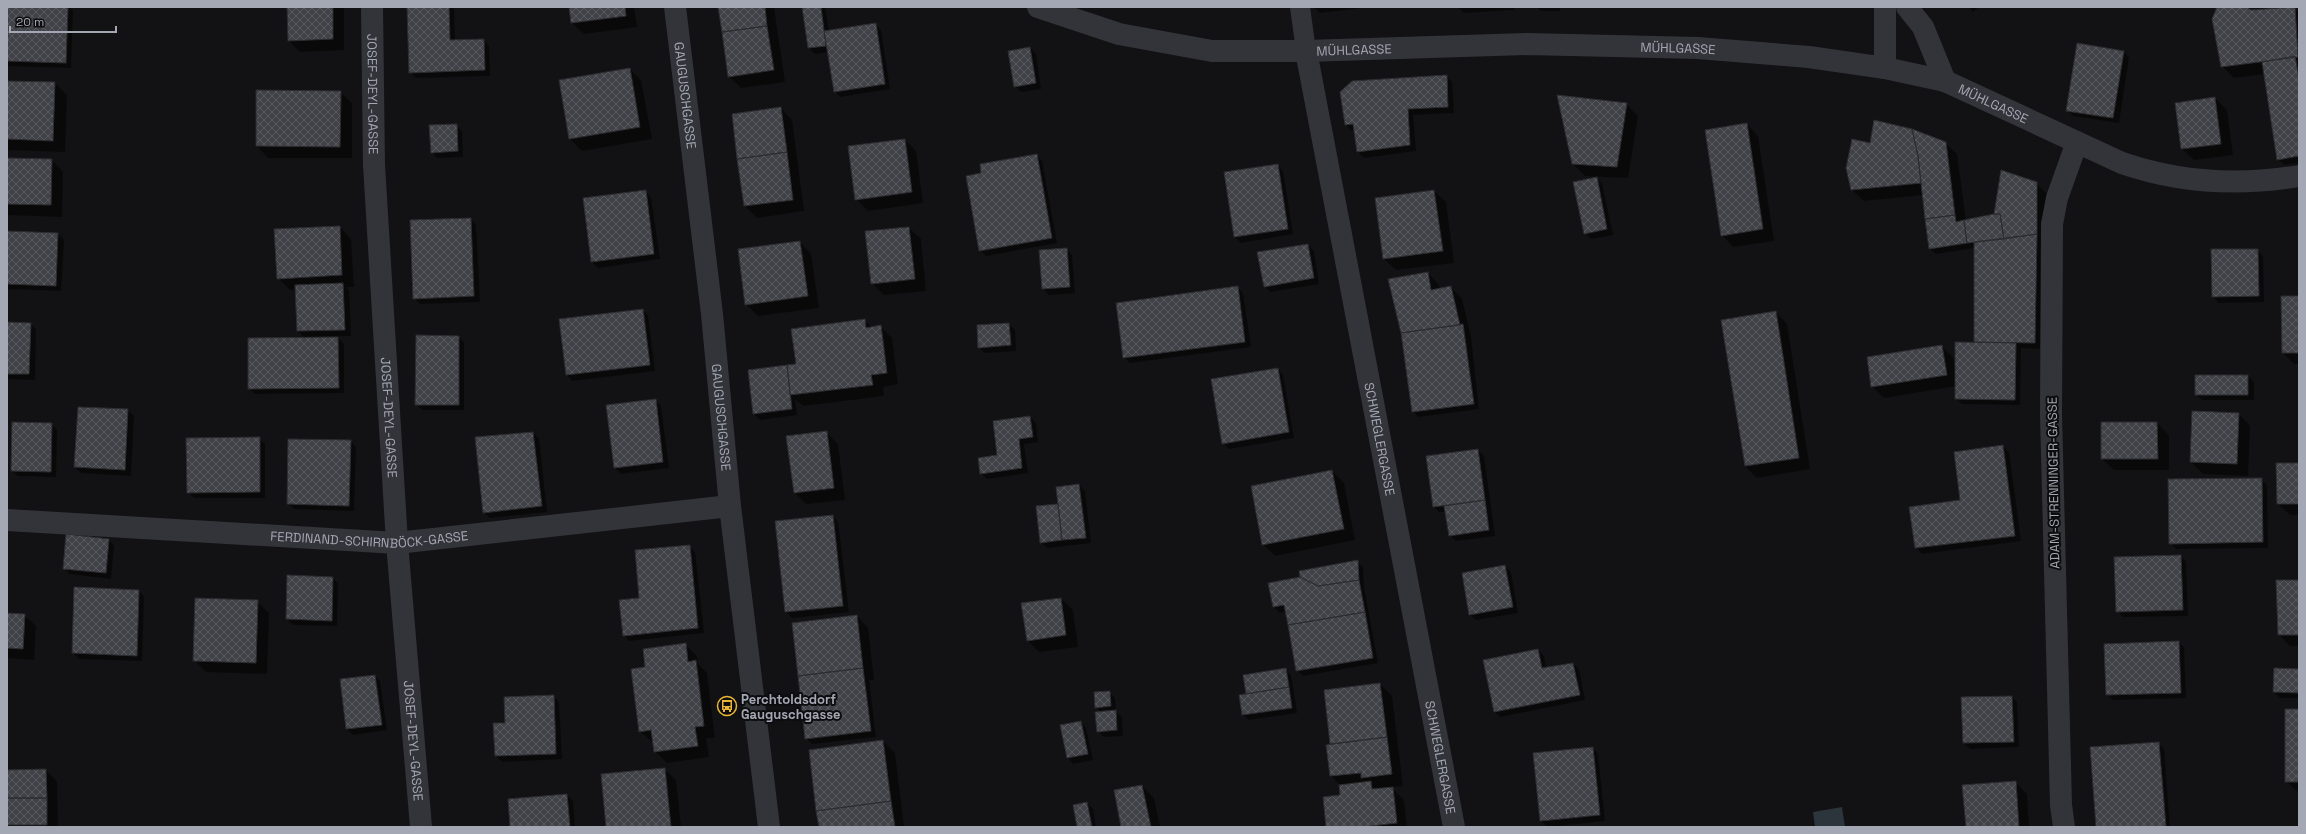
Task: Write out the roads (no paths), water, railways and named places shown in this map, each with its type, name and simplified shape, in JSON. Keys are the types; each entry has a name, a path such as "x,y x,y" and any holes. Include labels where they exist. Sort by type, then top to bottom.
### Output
{"street":[{"name":"JOSEF-DEYL-GASSE","path":"372,7 374,165 397,543 421,827"},
{"name":"GAUGUSCHGASSE","path":"675,7 712,314 730,506 769,827"},
{"name":"MÜHLGASSE","path":"1038,7 1120,34 1212,51 1528,44 1698,48 1809,57 1885,68 1945,81 2122,163 2147,171 2189,180 2266,182 2299,176"},
{"path":"1884,7 1885,68"},
{"path":"1907,7 1923,27 1945,81"},
{"name":"SCHWEGLERGASSE","path":"1306,50 1454,827"},
{"name":"ADAM-STRENNINGER-GASSE","path":"2064,827 2061,805 2050,415 2052,224 2057,198 2077,142"},
{"name":"FERDINAND-SCHIRNBÖCK-GASSE","path":"7,520 397,543 730,506"}],"lane":[{"path":"1300,7 1306,50"}],"place":[{"name":"Perchtoldsdorf Gauguschgasse","path":"727,706"}]}
